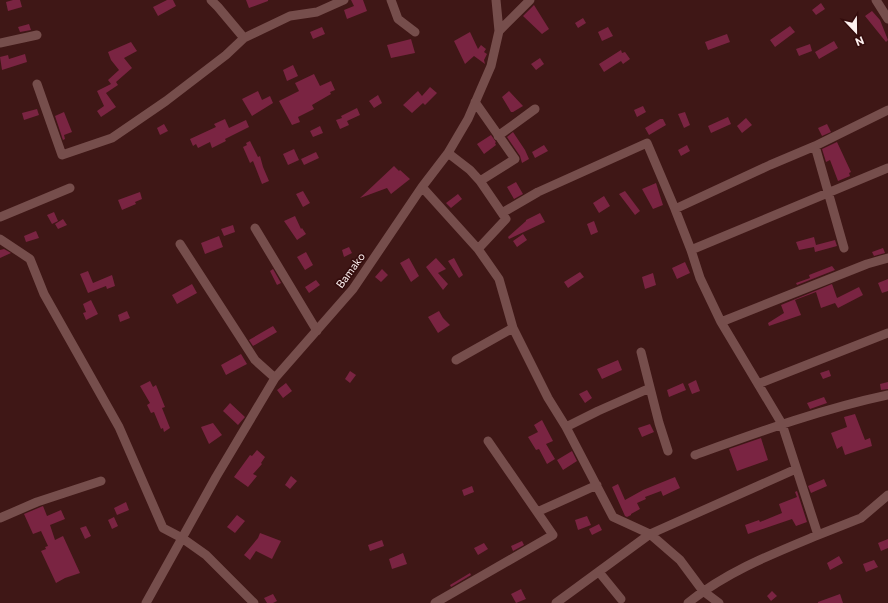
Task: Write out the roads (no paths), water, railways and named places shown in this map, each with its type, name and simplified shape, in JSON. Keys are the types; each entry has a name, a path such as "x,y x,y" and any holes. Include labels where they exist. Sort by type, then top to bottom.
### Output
{"street":[{"path":"211,0 244,38"},
{"path":"36,84 62,155 112,138 166,101 226,55 244,38 290,16 317,12 344,0"},
{"path":"391,0 398,19 415,32"},
{"name":"Bamako","path":"146,603 216,477 276,378 352,289 422,187 448,153 468,119 491,66 499,31 496,0"},
{"path":"499,31 530,0"},
{"path":"876,0 888,19"},
{"path":"0,43 37,35"},
{"path":"475,102 515,160 480,181"},
{"path":"498,136 535,109"},
{"path":"675,209 815,146 888,110"},
{"path":"502,213 538,192 646,143 675,209 700,278 721,322 782,424 818,535"},
{"path":"815,146 844,248"},
{"path":"448,153 470,170 480,181 506,219 478,249"},
{"path":"691,250 888,168"},
{"path":"422,187 478,249 499,279 513,328 548,398 566,427 613,517 650,534 680,560 703,591 719,603"},
{"path":"0,217 70,188"},
{"path":"255,228 317,331"},
{"path":"0,239 30,259 44,294 119,427 163,528 182,538 206,555 254,603"},
{"path":"180,244 255,360 276,378"},
{"path":"721,322 867,264 888,258"},
{"path":"456,360 513,328"},
{"path":"758,384 888,333"},
{"path":"641,352 668,451"},
{"path":"566,427 650,388"},
{"path":"696,455 782,424 854,402 888,395"},
{"path":"435,603 553,535 488,441"},
{"path":"556,603 650,534 796,469"},
{"path":"0,518 37,502 101,481"},
{"path":"537,512 597,485"},
{"path":"688,603 703,591 764,557 861,518 888,495"},
{"path":"599,572 621,599"}]}
